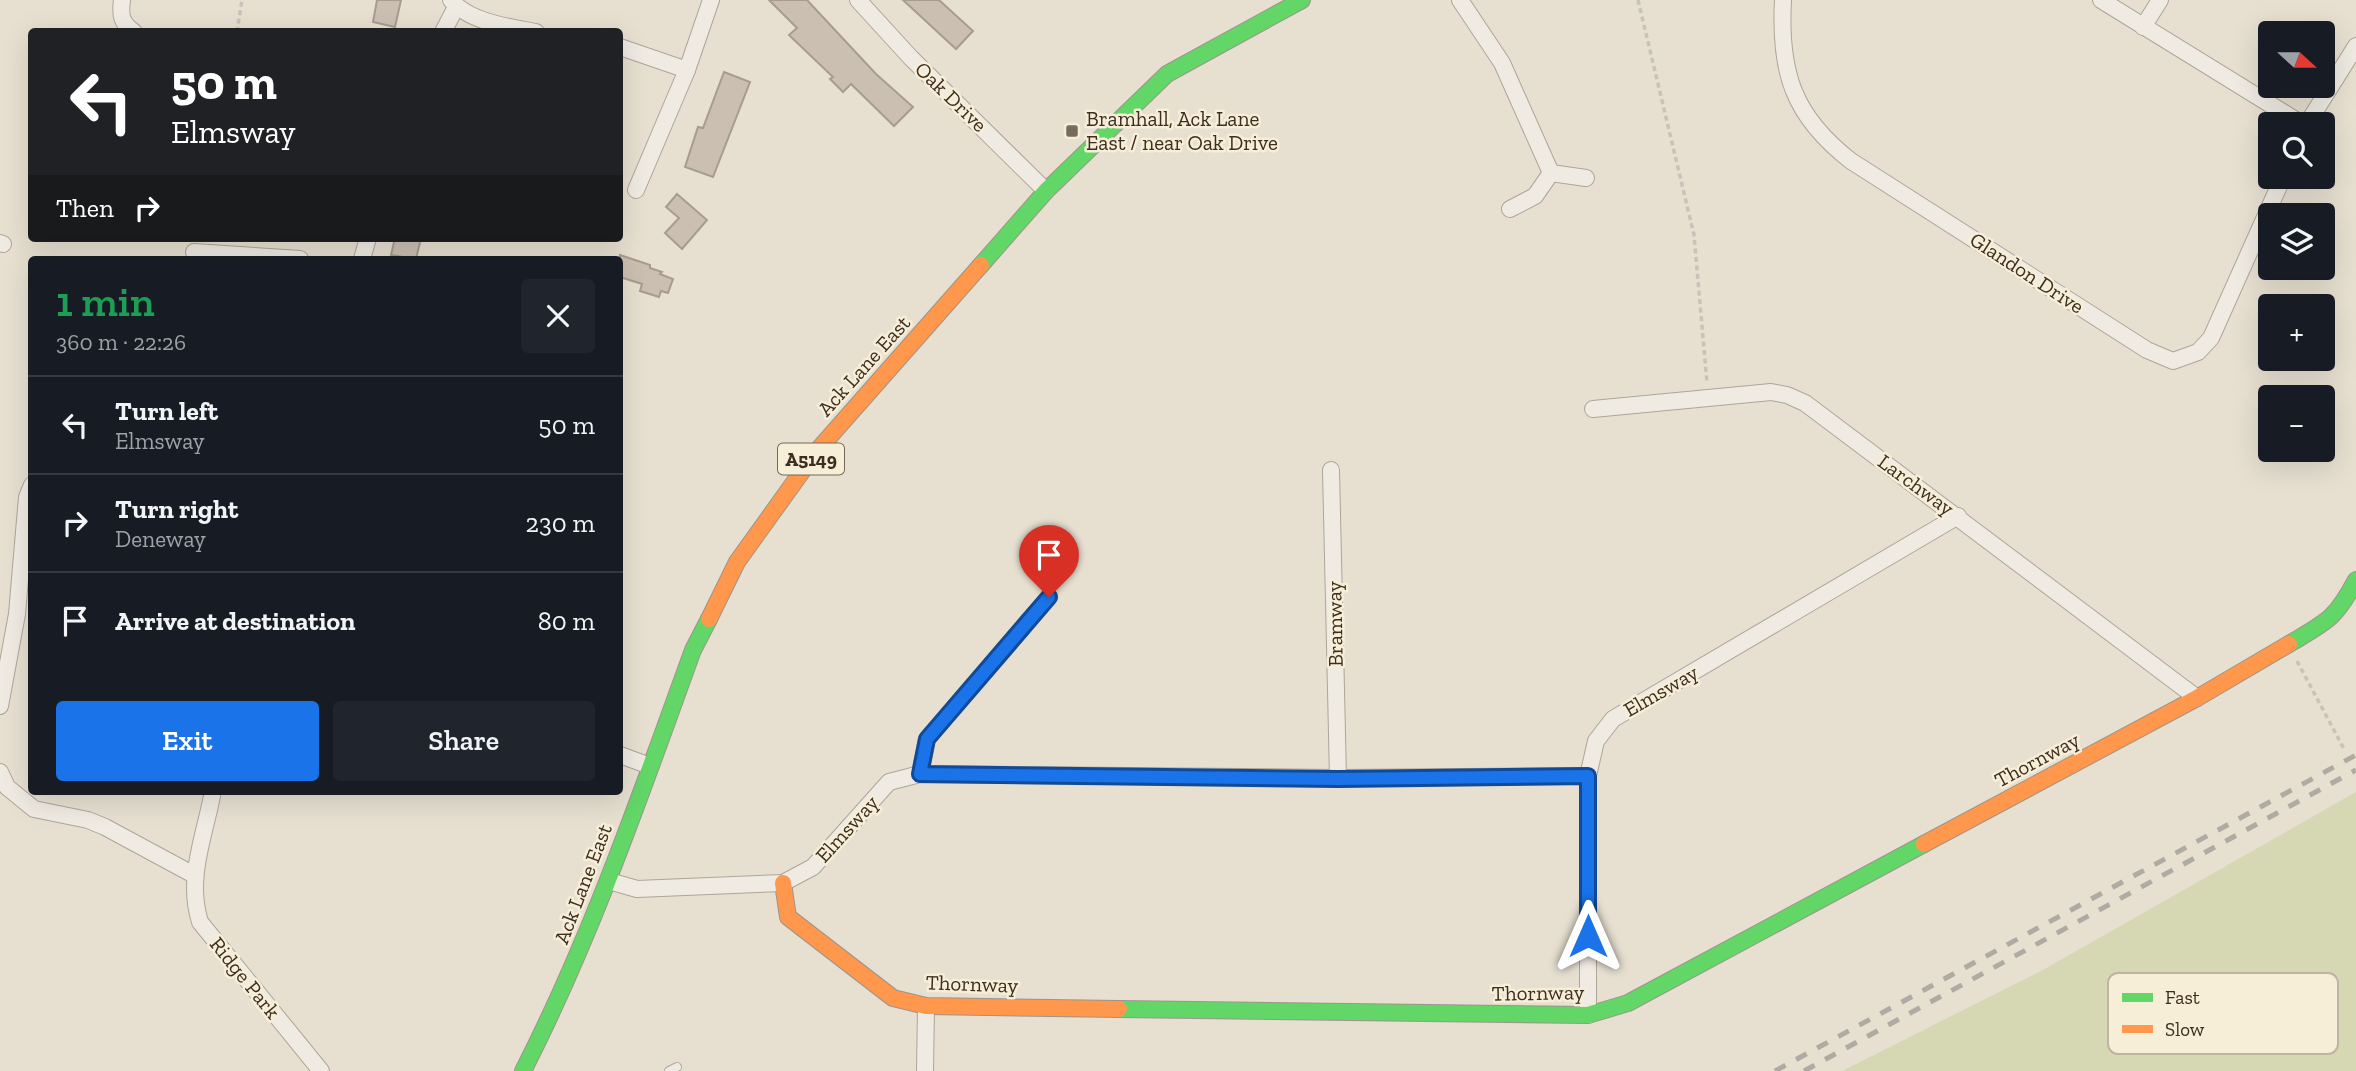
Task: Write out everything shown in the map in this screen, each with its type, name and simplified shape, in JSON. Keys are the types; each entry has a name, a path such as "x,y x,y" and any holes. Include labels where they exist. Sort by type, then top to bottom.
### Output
{"street":[{"path":"122,0 120,15 125,28"},
{"path":"636,190 687,70 711,0"},
{"name":"Oak Drive","path":"858,0 911,58 1046,191"},
{"name":"Ack Lane East","path":"523,1071 560,999 609,881 693,650 712,609 764,522 816,452 1046,191 1167,74 1302,0"},
{"path":"1460,0 1502,63 1551,173"},
{"name":"Glandon Drive","path":"1783,0 1785,69 1800,103 1822,139 1851,161 2147,350 2173,361 2198,352 2211,338 2278,189"},
{"path":"2101,0 2285,112"},
{"path":"2143,27 2160,0"},
{"path":"445,28 454,4 497,24 516,28"},
{"path":"2313,112 2356,46"},
{"path":"623,48 687,70"},
{"path":"1551,173 1586,178"},
{"path":"1510,209 1535,196 1551,173"},
{"path":"194,252 255,256"},
{"name":"Larchway","path":"1593,409 1771,392 1805,403 2197,698"},
{"name":"Bramway","path":"1331,470 1338,779"},
{"path":"0,706 17,614 28,495"},
{"name":"Elmsway","path":"609,881 637,889 783,883 813,867 889,782 920,774 1338,779 1588,776 1596,741 1613,719 1958,516"},
{"name":"Thornway","path":"783,883 788,917 893,998 926,1006 1588,1015 1628,1003 2197,698 2335,614 2356,580"},
{"path":"920,774 927,739 1049,597"},
{"path":"623,756 650,766"},
{"path":"0,772 6,787 34,809 88,820 105,827 194,875"},
{"path":"1588,776 1588,1015"},
{"name":"Ridge Park","path":"213,795 194,875 193,899 200,922 321,1071"},
{"path":"925,1071 926,1006"}],"path":[{"path":"238,28 242,0"},
{"path":"1638,0 1694,235 1709,398"},
{"path":"2288,643 2344,749"}],"green space":[{"path":"2356,792 2356,1071 1842,1071 2041,971"}],"building":[{"path":"377,0 401,0 395,27 373,22"},
{"path":"769,0 807,0 876,74 913,107 894,126 851,84 843,92 830,79 833,77 789,35 797,28"},
{"path":"903,0 939,0 973,31 956,49"},
{"path":"724,72 750,82 713,177 685,167 698,127 703,128"},
{"path":"677,194 707,220 682,249 665,233 679,218 666,207"},
{"path":"394,242 420,242 417,256 391,255"},
{"path":"623,256 650,265 650,268 673,279 668,293 661,291 659,297 640,291 642,284 623,278"}],"railway":[{"path":"1775,1071 2356,755"},
{"path":"1804,1071 2356,770"}],"traffic: fast":[{"path":"981,265 1046,191 1167,74 1302,0"},
{"path":"2289,644 2328,619 2342,604 2356,580"},
{"path":"523,1071 593,916 693,650 709,619"},
{"path":"1119,1009 1588,1015 1628,1003 1924,844"}],"traffic: slow":[{"path":"709,619 737,562 816,452 981,265"},
{"path":"1924,844 2197,698 2289,644"},
{"path":"783,883 788,917 893,998 926,1006 1119,1009"}],"place":[{"name":"Bramhall, Ack Lane East / near Oak Drive","path":"1072,131"}],"route":[{"path":"1049,597 927,739 920,774 1338,779 1588,776 1588,936"}]}
